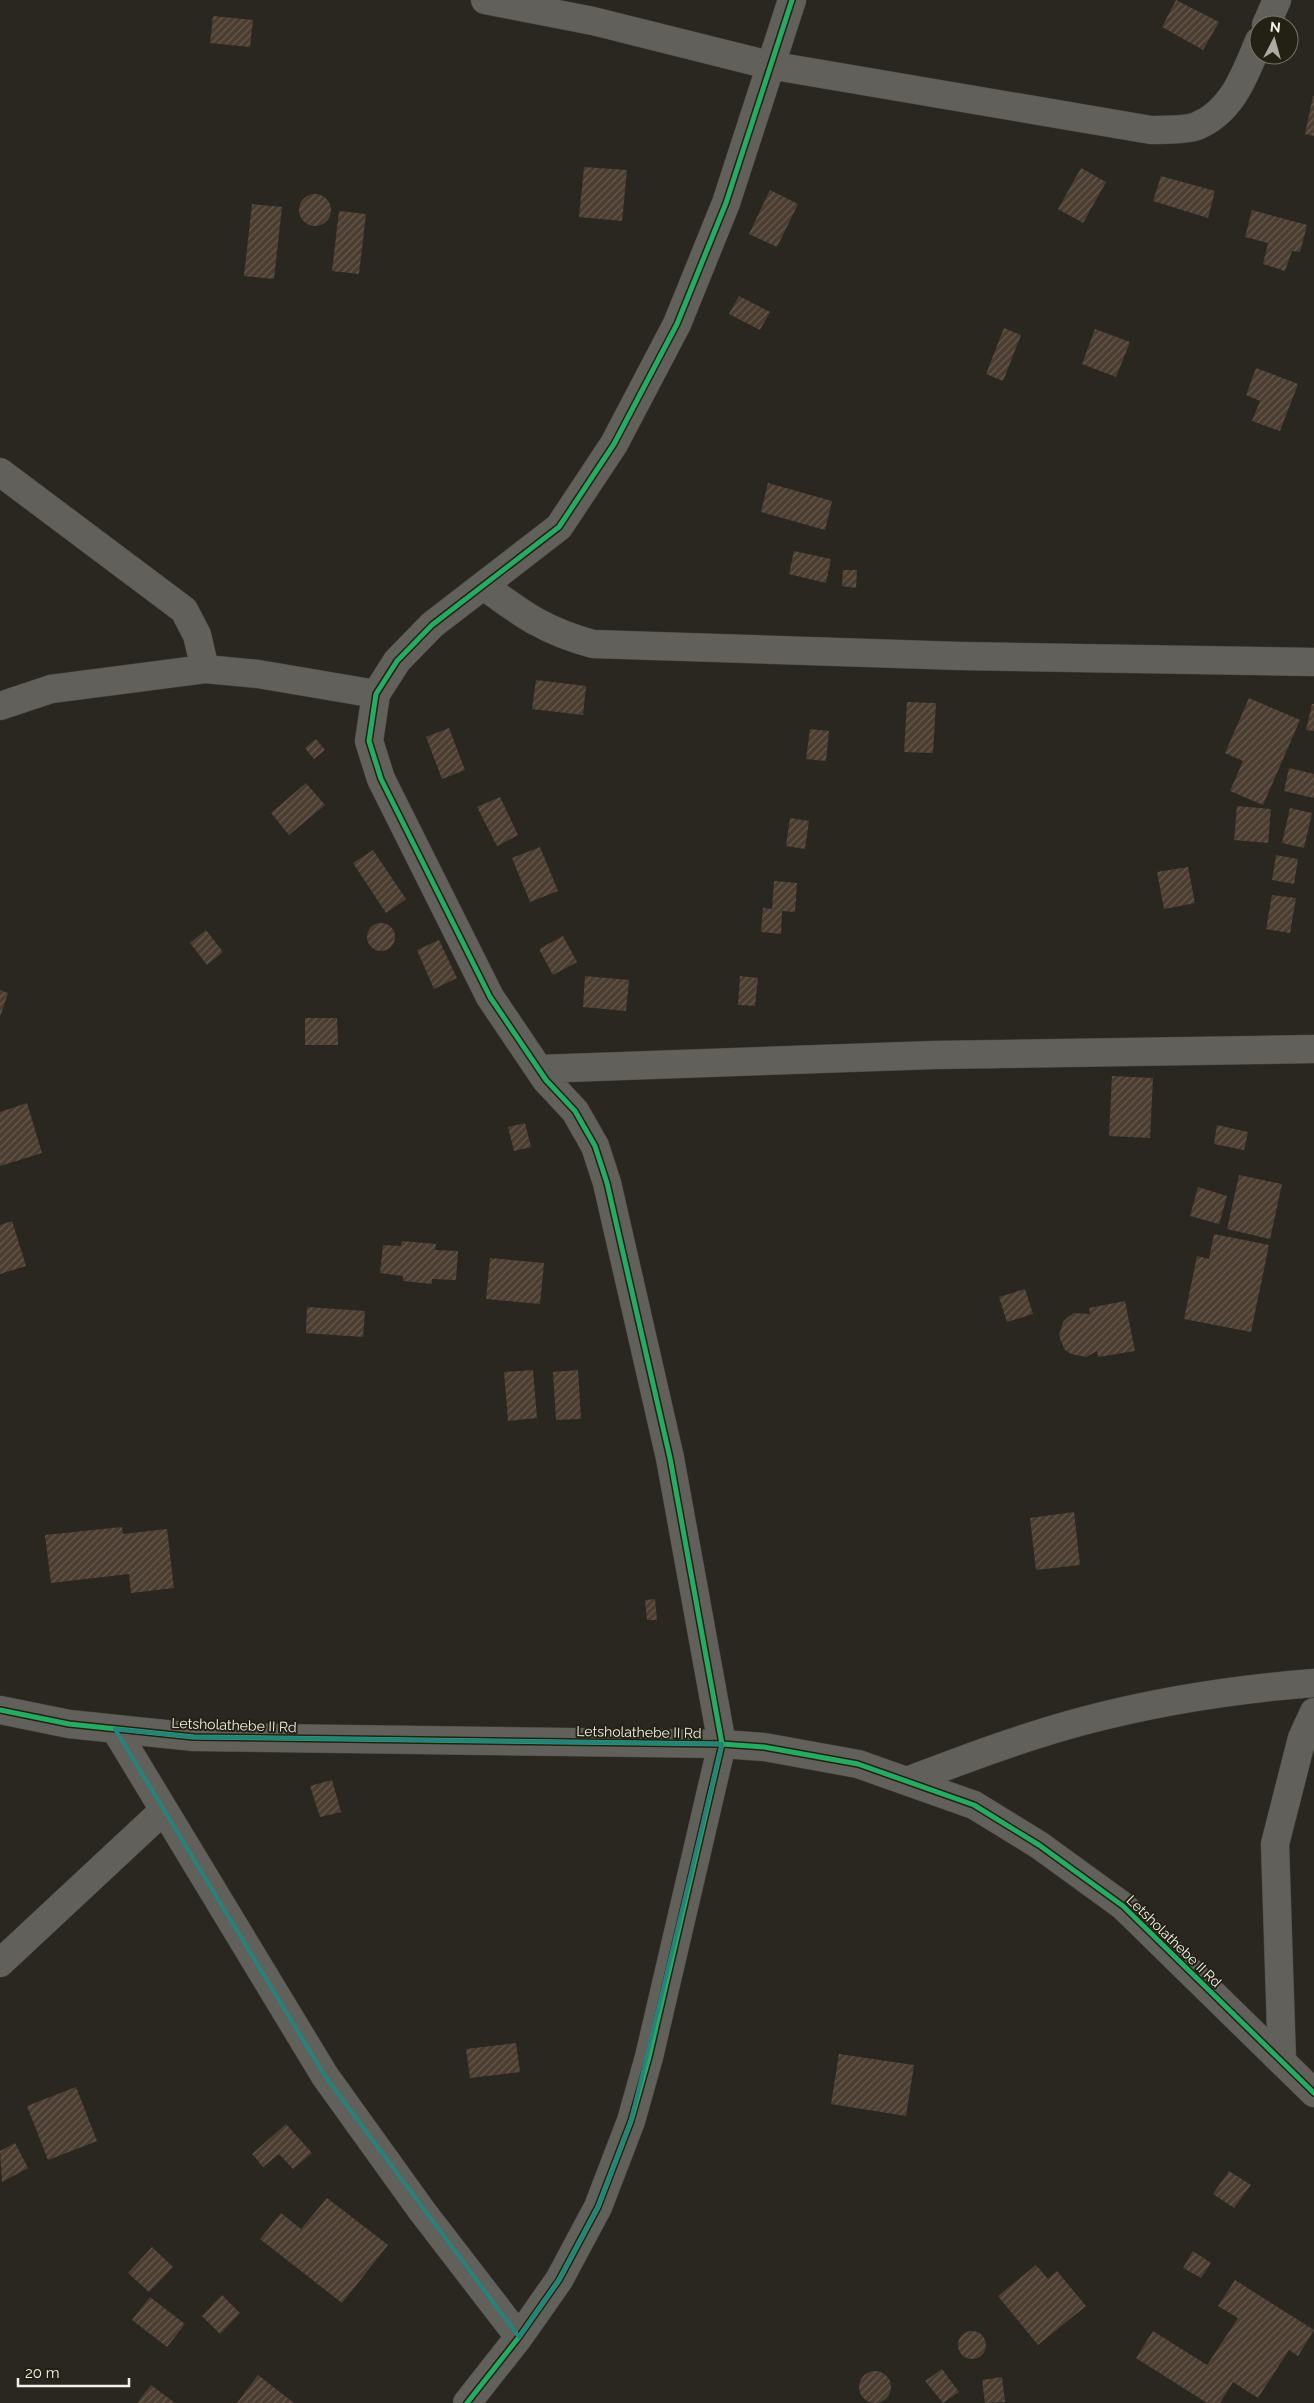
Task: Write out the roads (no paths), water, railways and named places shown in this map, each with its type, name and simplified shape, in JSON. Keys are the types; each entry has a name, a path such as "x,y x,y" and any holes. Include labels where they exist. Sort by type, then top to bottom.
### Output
{"street":[{"path":"485,0 593,21 769,65 1151,130 1196,127 1220,113 1239,88 1249,64"},
{"path":"467,2403 519,2337 559,2280 598,2207 631,2121 649,2057 722,1744 670,1458 607,1183 595,1146 575,1111 539,1069 490,997 381,779 369,741 376,694 397,661 432,625 559,527 614,444 677,324 726,203 769,65 792,0"},
{"path":"1270,15 1277,0"},
{"path":"0,472 184,610 197,635 205,669"},
{"path":"484,586 529,619 562,635 593,644 950,656 1314,662"},
{"path":"0,706 51,689 205,669 258,674 376,694"},
{"path":"539,1069 934,1055 1314,1049"},
{"path":"907,1781 987,1751 1082,1722 1163,1703 1268,1686 1314,1682"},
{"name":"Letsholathebe II Rd","path":"0,1710 69,1724 204,1737 722,1744 764,1746 858,1764 974,1805 1039,1845 1123,1906 1314,2092"},
{"path":"1282,2061 1275,1844 1302,1738 1314,1712"},
{"path":"115,1729 325,2076 422,2211 519,2337"},
{"path":"0,1963 164,1810"}]}
